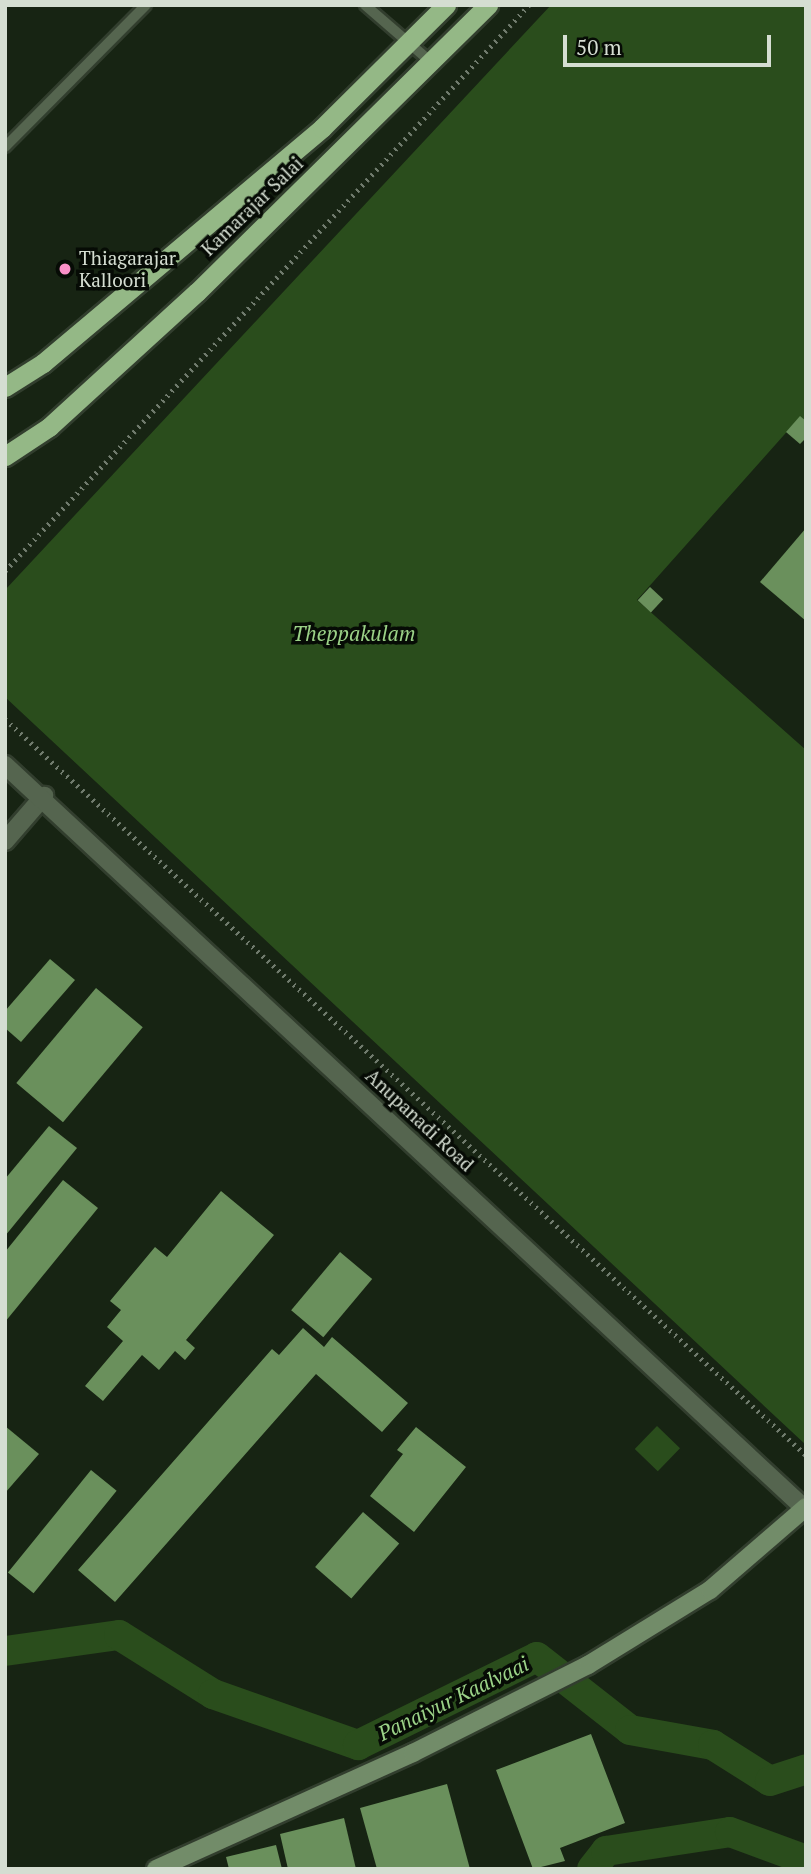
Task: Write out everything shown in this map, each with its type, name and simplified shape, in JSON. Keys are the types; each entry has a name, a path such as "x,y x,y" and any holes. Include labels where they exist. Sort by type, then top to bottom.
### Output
{"highway":[{"name":"Kamarajar Salai","path":"5,387 43,363 322,128 446,5"},
{"name":"Kamarajar Salai","path":"5,456 49,427 197,292 488,5"}],"main road":[{"path":"156,1869 413,1753 588,1665 710,1590 805,1508"}],"street":[{"name":"Anupanadi Road","path":"5,765 44,796 805,1508"},
{"path":"5,841 44,796"}],"lane":[{"path":"5,147 146,5"},
{"path":"365,5 411,41 431,62"}],"path":[{"path":"5,571 529,5"},
{"path":"5,719 806,1455"}],"water":[{"name":"Theppakulam","path":"551,5 806,5 806,421 800,417 637,600 806,750 806,1445 5,697 5,590"},
{"path":"657,1426 680,1448 658,1471 635,1449"}],"building":[{"path":"800,416 806,421 806,438 800,444 786,432"},
{"path":"806,528 806,621 760,582"},
{"path":"650,587 663,599 651,612 638,600"},
{"path":"50,959 75,980 21,1042 5,1028 5,1011"},
{"path":"96,988 143,1027 63,1122 16,1083"},
{"path":"49,1126 77,1148 5,1236 5,1179"},
{"path":"63,1180 98,1208 5,1322 5,1252"},
{"path":"221,1191 274,1235 186,1340 195,1348 185,1360 175,1351 159,1370 142,1355 103,1401 85,1386 123,1341 107,1327 121,1310 110,1301 155,1247 167,1257"},
{"path":"340,1252 372,1279 323,1337 291,1310"},
{"path":"303,1328 324,1347 332,1337 408,1403 382,1432 316,1374 115,1602 78,1570 272,1349 279,1355"},
{"path":"5,1426 39,1454 5,1493"},
{"path":"416,1427 466,1467 414,1532 370,1496 403,1454 397,1450"},
{"path":"91,1470 117,1491 34,1593 8,1573"},
{"path":"363,1512 399,1543 351,1599 315,1567"},
{"path":"591,1734 625,1823 560,1848 565,1861 533,1869 496,1770"},
{"path":"447,1784 470,1869 377,1869 360,1808"},
{"path":"344,1818 356,1869 288,1869 280,1834"},
{"path":"276,1845 282,1869 229,1869 226,1857"}],"waterway":[{"name":"Panaiyur Kaalvaai","path":"5,1651 119,1635 213,1694 358,1745 537,1657 630,1730 713,1745 770,1781 806,1769"},
{"path":"592,1869 606,1851 730,1832 806,1860"}],"place":[{"name":"Thiagarajar Kalloori","path":"65,269"}]}
